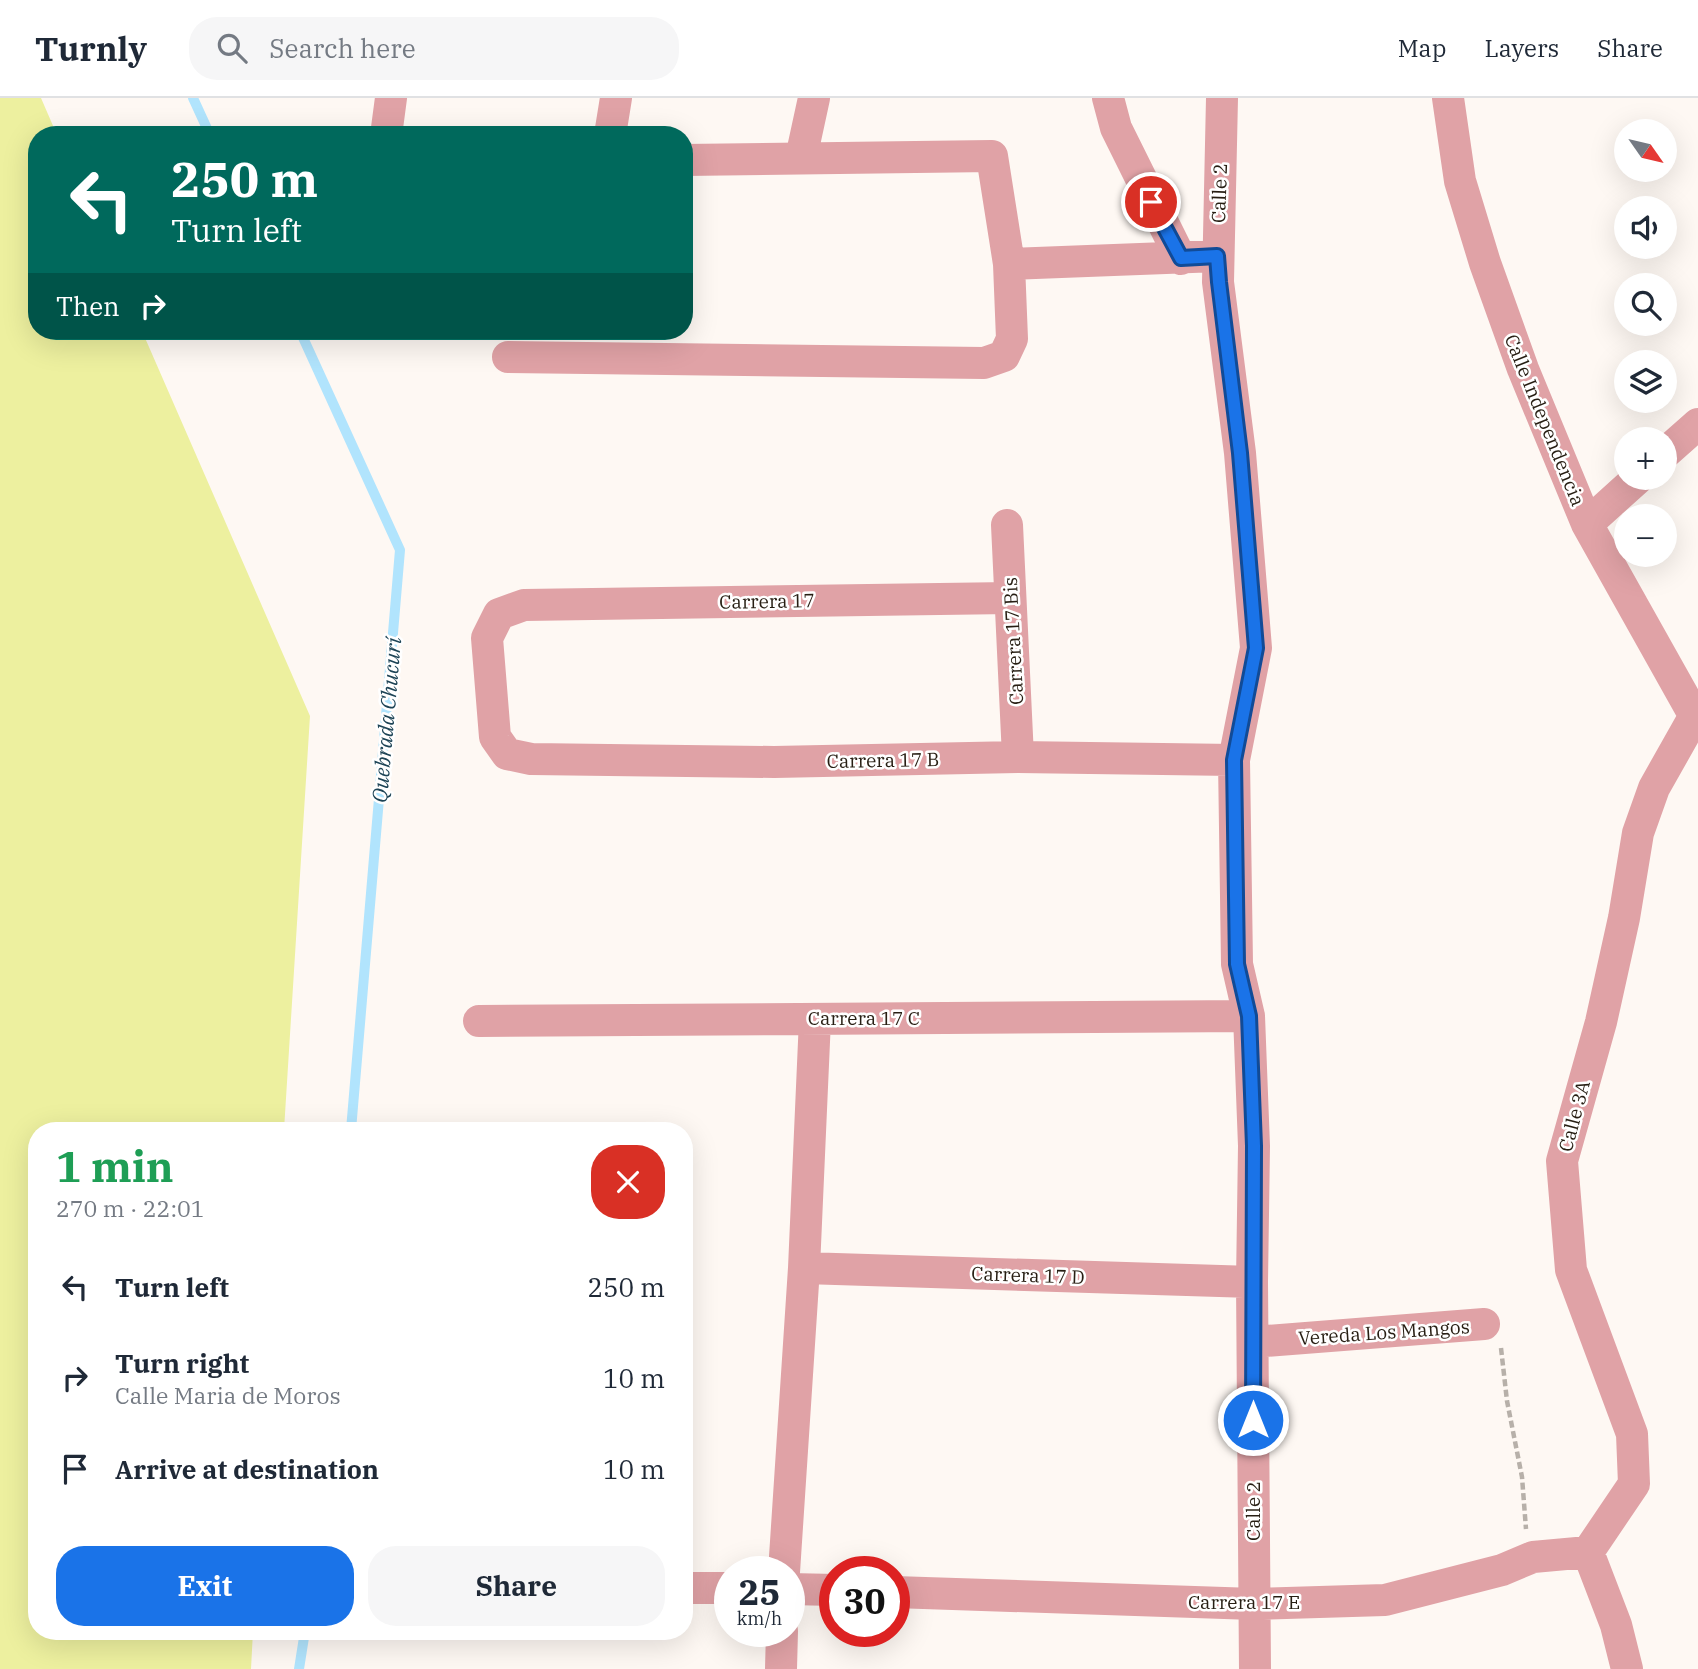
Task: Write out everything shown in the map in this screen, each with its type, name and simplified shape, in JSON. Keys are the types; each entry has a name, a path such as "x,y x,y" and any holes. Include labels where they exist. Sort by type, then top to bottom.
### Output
{"street":[{"path":"611,126 616,98"},
{"path":"801,158 814,98"},
{"path":"1108,98 1116,128 1181,258"},
{"name":"Calle 2","path":"1222,98 1217,256 1240,453 1256,648 1234,760 1237,964 1249,1016 1254,1146 1252,1282 1255,1669"},
{"name":"Calle Independencia","path":"1447,98 1460,181 1485,263 1523,369 1587,524 1696,719"},
{"path":"508,357 984,363 1004,356 1012,339 1009,264 992,156 693,160"},
{"path":"1009,264 1217,256"},
{"path":"1677,443 1698,424"},
{"path":"1587,524 1625,490"},
{"name":"Carrera 17 Bis","path":"1007,524 1018,757"},
{"name":"Carrera 17","path":"531,760 507,754 495,737 487,638 499,614 524,605 1010,598"},
{"name":"Calle 3A","path":"1588,1552 1634,1484 1632,1434 1571,1270 1562,1161 1601,1022 1638,833 1654,788 1696,719"},
{"name":"Carrera 17 B","path":"531,760 774,762 1018,757 1234,760"},
{"name":"Carrera 17 C","path":"479,1021 1249,1016"},
{"path":"785,1556 804,1268 815,1019"},
{"name":"Carrera 17 D","path":"804,1268 1252,1282"},
{"name":"Vereda Los Mangos","path":"1253,1342 1484,1324"},
{"path":"1588,1552 1616,1625 1627,1669"},
{"name":"Carrera 17 E","path":"910,1593 1254,1604 1385,1600 1502,1570 1533,1558 1588,1552"},
{"path":"693,1588 714,1588"},
{"path":"781,1669 782,1647"}],"path":[{"name":"Vereda Los Mangos","path":"1484,1324 1502,1348 1507,1401 1522,1477 1526,1528 1533,1558"}],"green space":[{"path":"0,98 41,98 53,126 28,126 28,340 146,340 310,716 285,1122 28,1122 28,1640 253,1640 251,1669 0,1669"}],"waterway":[{"name":"Quebrada Chucurí","path":"193,98 206,126"},
{"name":"Quebrada Chucurí","path":"304,340 400,550 352,1122"},
{"name":"Quebrada Chucurí","path":"299,1669 304,1640"}],"route":[{"path":"1151,202 1181,258 1217,256 1240,453 1256,648 1234,760 1237,964 1249,1016 1254,1146 1253,1420"}]}
